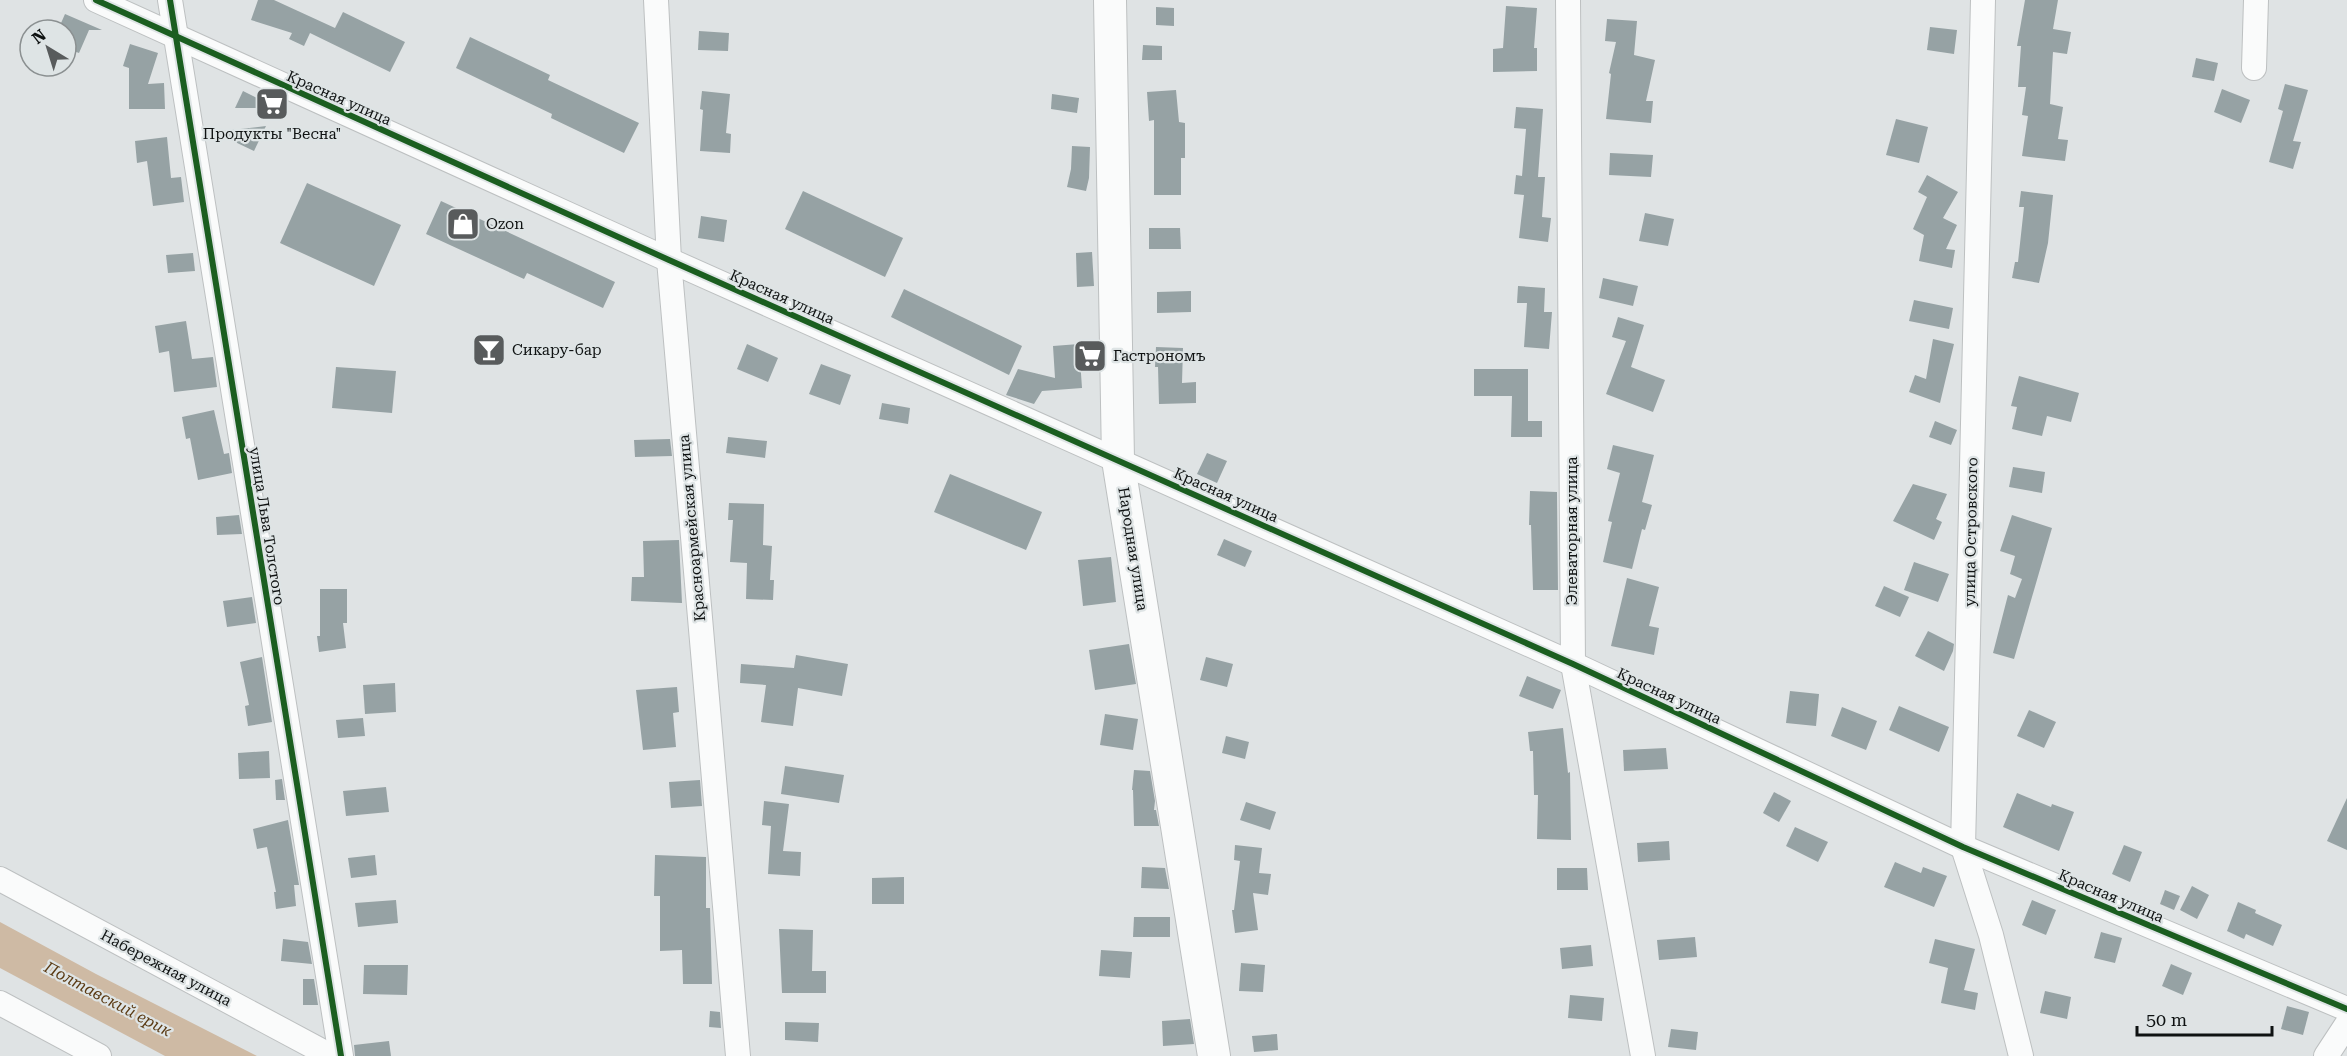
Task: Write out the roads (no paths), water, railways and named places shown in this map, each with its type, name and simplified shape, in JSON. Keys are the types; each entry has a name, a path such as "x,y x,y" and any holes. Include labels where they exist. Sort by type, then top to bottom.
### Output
{"main road":[{"name":"Народная улица","path":"1110,0 1118,460 1214,1056"}],"street":[{"name":"Красная улица","path":"96,0 175,38 1573,664 1963,847 2347,1009"},
{"name":"улица Льва Толстого","path":"170,0 341,1056"},
{"name":"Красноармейская улица","path":"656,0 669,260 738,1056"},
{"name":"Элеваторная улица","path":"1568,0 1573,664 1643,1056"},
{"name":"улица Островского","path":"1983,0 1963,847 1991,935 2021,1056"},
{"path":"2254,68 2256,0"},
{"name":"Набережная улица","path":"0,879 331,1056"},
{"path":"0,1003 99,1056"},
{"path":"2326,1056 2347,1024"}],"water":[{"name":"Полтавский ерик","path":"0,922 257,1056 165,1056 0,968"}],"place":[{"name":"Продукты \"Весна\"","path":"272,104"},
{"name":"Ozon","path":"463,224"},
{"name":"Сикару-бар","path":"489,350"},
{"name":"Гастрономъ","path":"1090,356"}]}
